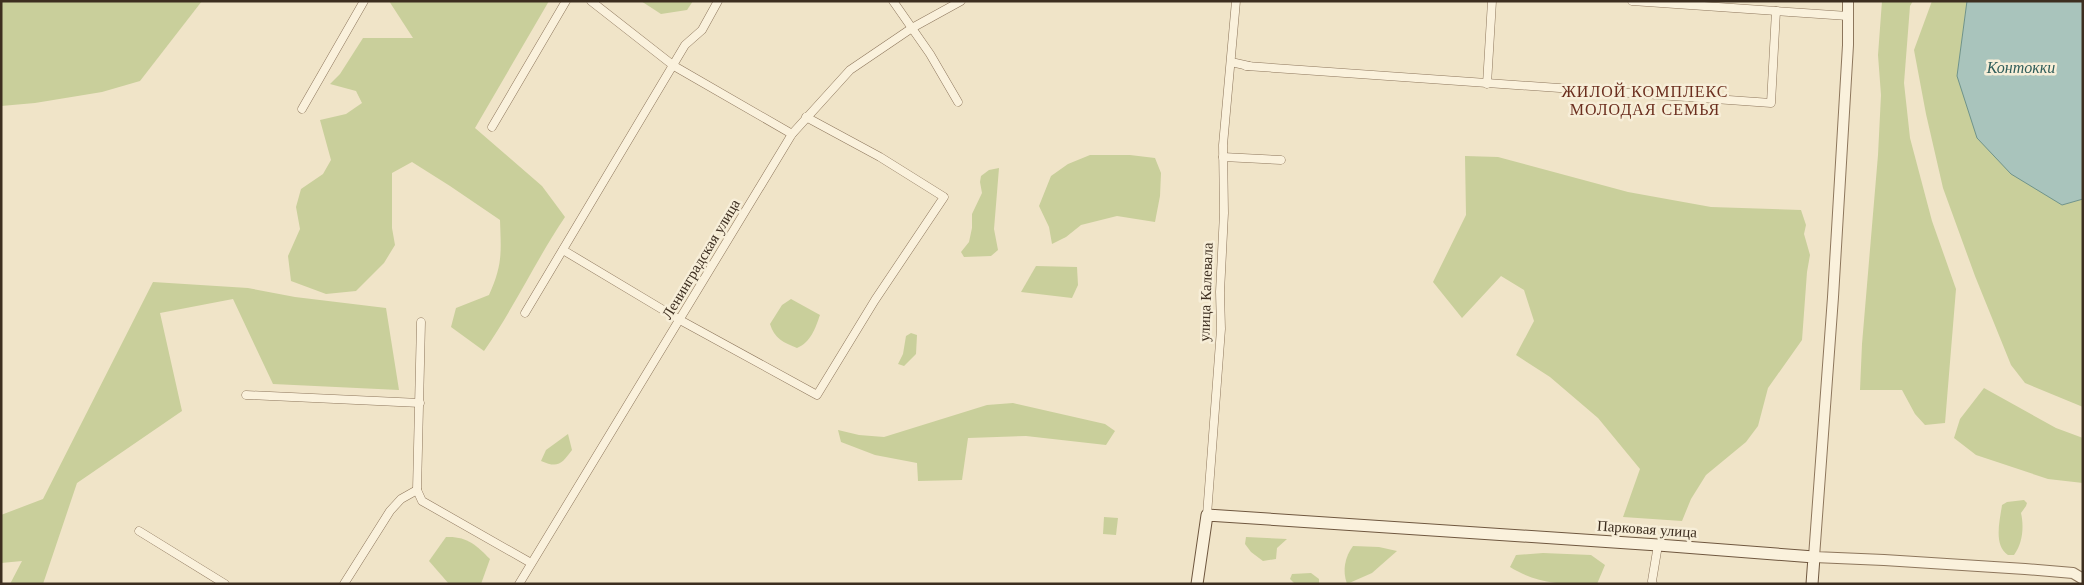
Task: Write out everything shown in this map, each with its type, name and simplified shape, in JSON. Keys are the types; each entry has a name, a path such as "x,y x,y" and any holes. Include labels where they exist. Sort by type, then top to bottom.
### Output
{"main road":[{"name":"Парковая улица","path":"1207,515 1234,515 1814,557"},
{"name":"улица Калевала","path":"1197,584 1207,515"},
{"path":"1812,584 1814,557"}],"street":[{"path":"302,109 364,1"},
{"path":"492,127 566,1"},
{"path":"591,1 674,66 792,134"},
{"path":"524,313 685,45 702,30 718,1"},
{"path":"893,1 930,54 958,102"},
{"name":"Ленинградская улица","path":"519,584 792,134 850,70 912,28 961,1"},
{"name":"улица Калевала","path":"1207,515 1221,329 1220,292 1224,213 1223,157 1236,1"},
{"path":"1487,84 1492,1"},
{"path":"1632,1 1848,16"},
{"path":"1814,557 1834,296 1848,45 1848,1"},
{"path":"1231,62 1246,66 1771,103 1776,11"},
{"path":"563,250 680,320 817,395 876,300 944,197 880,157 806,117"},
{"path":"1223,157 1281,160"},
{"path":"421,322 417,490 422,501 531,562"},
{"path":"246,395 420,403"},
{"path":"344,584 390,511 401,499 417,490"},
{"path":"139,531 225,584"},
{"path":"1653,584 1658,545"},
{"name":"Парковая улица","path":"1814,557 2073,573 2083,579"}],"green space":[{"path":"1,1 202,1 140,81 102,92 35,103 1,106"},
{"path":"389,1 549,1 475,128 542,186 565,217 484,351 451,327 456,308 489,295 499,266 500,220 412,162 392,173 392,228 395,245 384,263 356,291 326,294 291,281 288,256 300,229 296,207 301,189 323,174 331,160 320,120 346,114 362,103 356,91 330,84 340,74 363,38 413,38"},
{"path":"641,1 693,1 687,10 661,14"},
{"path":"1882,1 1913,1 1910,6 1904,83 1910,138 1932,221 1956,289 1945,423 1925,425 1915,414 1902,390 1860,390 1862,344 1878,155 1881,95 1878,55"},
{"path":"1932,1 1967,1 1957,76 2062,205 2083,199 2083,407 2025,383 2011,365 1975,276 1943,188 1914,50"},
{"path":"1090,155 1130,155 1155,158 1161,173 1160,196 1155,222 1117,216 1081,225 1066,237 1052,244 1049,227 1039,206 1051,176 1068,164"},
{"path":"1465,156 1498,157 1628,192 1711,207 1801,210 1806,225 1804,234 1810,255 1802,340 1768,388 1758,426 1746,442 1706,475 1691,499 1682,521 1623,517 1640,469 1598,418 1550,377 1516,355 1534,321 1524,290 1501,276 1462,318 1433,282 1466,215"},
{"path":"999,168 994,229 998,250 991,256 964,257 961,252 969,242 972,214 982,193 981,176 989,170"},
{"path":"1036,266 1077,267 1078,285 1072,298 1021,292"},
{"path":"153,282 248,288 295,297 386,308 399,390 273,384 233,299 160,313 182,411 77,483 43,584 10,584 22,561 1,563 1,515 43,499"},
{"path":"791,299 820,315 809,339 797,348 780,339 774,333 770,324 782,305"},
{"path":"911,333 917,335 916,354 904,366 898,364 903,354 906,336"},
{"path":"1984,388 2056,428 2083,438 2083,483 2048,479 1976,455 1954,438 1960,419"},
{"path":"1013,403 1105,424 1115,431 1106,445 1026,436 968,438 962,480 918,481 917,463 875,455 841,442 838,430 859,435 884,437 987,405"},
{"path":"568,434 572,450 563,461 552,464 541,461 546,450"},
{"path":"2024,500 2027,503 2021,513 2021,540 2014,555 2008,555 2003,551 1999,539 2002,505 2007,502"},
{"path":"1104,517 1118,518 1116,535 1103,534"},
{"path":"446,537 460,538 471,542 490,559 481,584 449,584 429,561"},
{"path":"1246,537 1287,539 1277,548 1276,559 1263,561 1251,552 1245,544"},
{"path":"1353,546 1379,547 1397,551 1372,573 1347,584 1345,564"},
{"path":"1543,553 1591,555 1605,565 1597,584 1541,580 1510,567 1516,555"},
{"path":"1311,573 1319,579 1319,584 1295,584 1290,579 1292,574"}],"water":[{"name":"Контокки","path":"1967,1 2083,1 2083,199 2062,205 2011,174 1977,138 1957,76"}],"district":[{"name":"ЖИЛОЙ КОМПЛЕКС МОЛОДАЯ СЕМЬЯ","path":"1645,100"}]}
